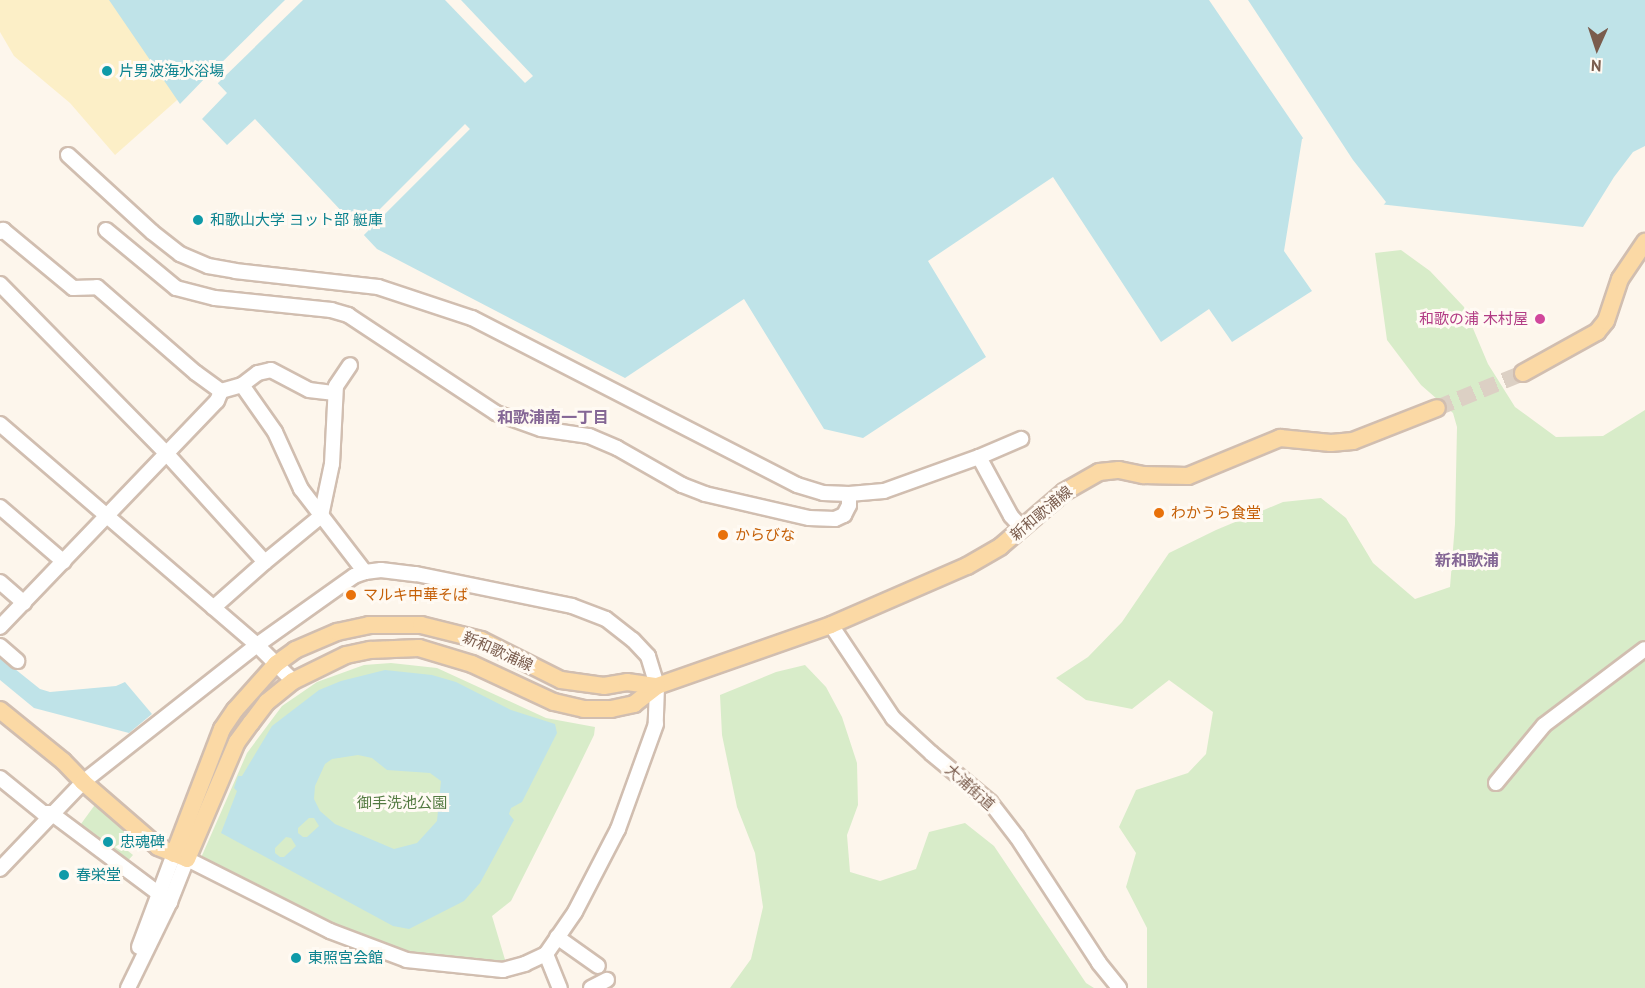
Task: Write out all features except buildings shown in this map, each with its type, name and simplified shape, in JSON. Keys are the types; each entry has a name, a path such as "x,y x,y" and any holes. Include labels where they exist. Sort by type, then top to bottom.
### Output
{"main road":[{"path":"1523,373 1597,332 1606,321 1620,279 1645,242"},
{"name":"新和歌浦線","path":"180,857 237,742 267,702 293,681 346,655 370,650 419,648 463,661 533,693 584,709 611,709 634,704 657,686 831,625 967,566 1001,546 1064,492 1099,472 1119,470 1143,475 1188,476 1280,438 1331,443 1353,441 1437,408"},
{"name":"新和歌浦線","path":"180,857 222,729 256,684 276,664 295,650 337,632 369,626 421,625 481,640 561,680 604,686 627,682 657,686"},
{"path":"2,717 63,761 83,782 158,847 180,857"}],"street":[{"path":"68,155 152,232 189,258 208,266 235,271 378,287 419,298 472,318 797,485 823,493 849,494 884,491 979,457 1021,439"},
{"path":"0,232 3,230 74,288 97,287 196,374 221,391 242,386 258,373 271,370 309,390 335,393"},
{"path":"106,230 176,288 215,298 331,310 348,315 496,413 541,429 589,436 617,448 682,485 705,494 809,518 835,519 844,515 849,506 849,494"},
{"path":"3,294 166,453 265,562"},
{"path":"213,608 321,516 332,464 336,386 350,365"},
{"path":"242,386 275,432 301,489 365,572"},
{"path":"0,627 217,401 221,391"},
{"path":"0,424 257,645 293,681"},
{"path":"979,457 1011,516 1022,528"},
{"path":"0,507 64,562"},
{"path":"0,869 83,782 257,645 354,576 365,572 381,570 416,574 572,606 606,619 633,640 648,656 657,686 656,724 618,829 575,912 546,954 525,964 503,970 407,960 330,931 180,857 165,899 126,988"},
{"path":"0,582 24,603"},
{"name":"大浦街道","path":"831,625 894,718 931,753 990,802 1017,837 1099,963 1119,988"},
{"path":"0,646 17,661"},
{"path":"1496,783 1544,725 1645,649"},
{"path":"0,778 43,813 51,813 165,899"},
{"path":"557,937 598,966"},
{"path":"546,954 560,988"},
{"path":"591,988 607,980"}],"green space":[{"path":"1401,250 1430,271 1464,307 1488,364 1515,407 1556,437 1603,436 1645,410 1645,988 1147,988 1147,928 1126,887 1136,853 1119,827 1136,790 1188,773 1206,754 1213,712 1169,680 1132,709 1086,700 1056,678 1088,657 1122,622 1169,553 1216,530 1283,502 1321,498 1346,518 1373,563 1415,599 1450,587 1455,524 1457,427 1453,413 1421,385 1387,340 1375,253"},
{"name":"御手洗池公園","path":"391,663 437,668 546,718 595,727 594,735 511,901 492,916 506,963 416,958 381,947 200,860 247,753 282,706 317,682 364,665"},
{"path":"805,665 826,687 842,717 857,763 858,805 847,835 850,872 880,881 916,869 929,832 965,823 994,846 1086,983 1094,988 730,988 751,959 763,907 755,853 737,807 722,735 720,695 776,672"},
{"path":"97,802 138,839 128,851 133,855 124,865 78,828"}],"sand":[{"name":"片男波海水浴場","path":"0,0 134,0 194,85 115,155 70,103 14,56 0,32"}],"water":[{"path":"109,0 1645,0 1645,146 1633,152 1614,177 1583,227 1379,204 1327,122 1302,139 1284,251 1312,291 1232,342 1209,309 1161,342 1053,177 928,261 986,357 863,438 824,429 744,299 625,378 377,249 255,119 227,145 202,119 227,93 209,74 180,104"},
{"path":"0,657 40,689 50,692 116,686 125,682 152,714 129,733 34,708 0,680"},
{"name":"御手洗池公園","path":"385,670 432,675 456,682 511,710 555,724 557,733 522,802 511,808 509,814 514,820 480,883 464,901 409,929 393,926 221,833 237,791 234,788 238,776 242,776 272,726 319,690 341,681","holes":["358,755 372,758 387,770 430,773 441,781 437,821 417,843 394,849 335,824 320,811 314,799 315,786 325,764 332,759","309,818 314,818 319,826 307,837 298,833 298,828","286,837 291,838 296,846 284,857 275,853 275,848"]}],"pier":[{"path":"285,0 303,0 217,84 206,78"},
{"path":"445,0 461,0 533,76 525,83"},
{"path":"1209,0 1248,0 1353,160 1386,202 1381,208 1377,206 1326,126 1305,141"},
{"path":"465,124 470,129 363,236 358,231"}],"tunnel":[{"path":"1437,408 1523,373"}],"place":[{"name":"片男波海水浴場","path":"107,71"},
{"name":"和歌山大学 ヨット部 艇庫","path":"198,220"},
{"name":"和歌の浦 木村屋","path":"1540,319"},
{"name":"わかうら食堂","path":"1159,513"},
{"name":"からびな","path":"723,535"},
{"name":"マルキ中華そば","path":"351,595"},
{"name":"忠魂碑","path":"108,842"},
{"name":"春栄堂","path":"64,875"},
{"name":"東照宮会館","path":"296,958"}],"district":[{"name":"和歌浦南一丁目","path":"553,417"},
{"name":"新和歌浦","path":"1467,560"}]}
